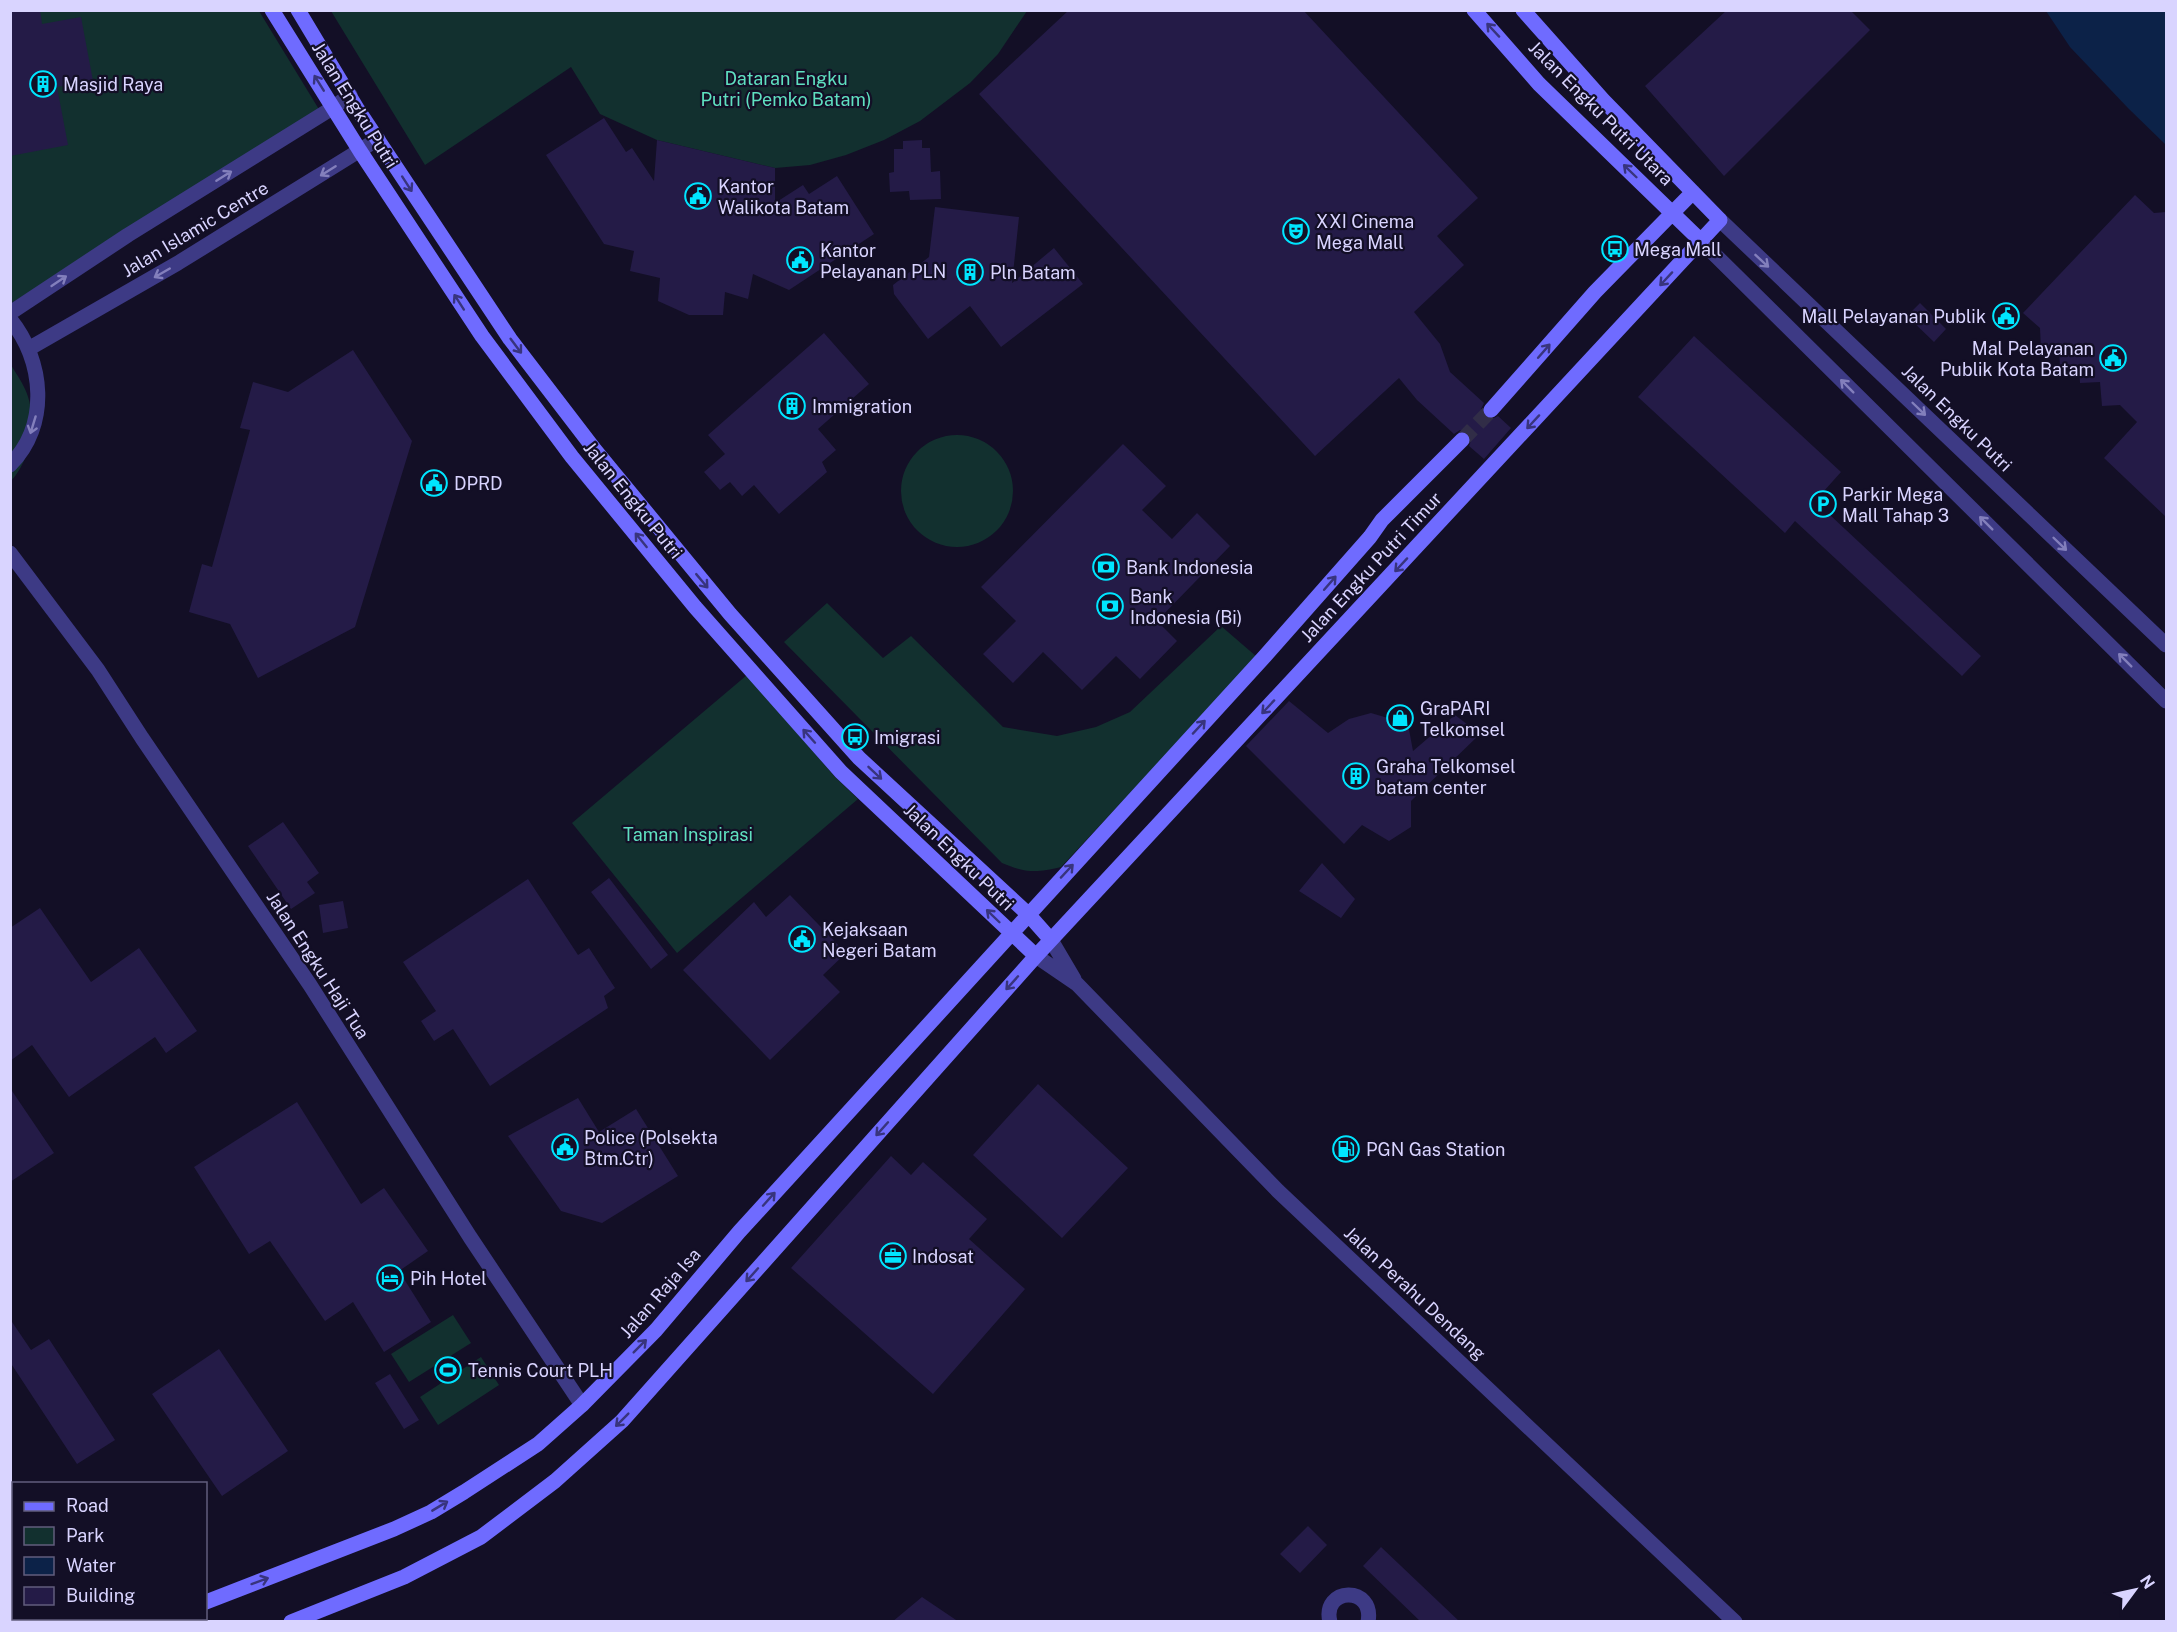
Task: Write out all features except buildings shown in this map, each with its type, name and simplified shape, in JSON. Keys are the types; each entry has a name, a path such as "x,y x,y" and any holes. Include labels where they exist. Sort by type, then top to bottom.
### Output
{"main road":[{"name":"Jalan Engku Putri","path":"272,10 360,152 482,336 572,457 695,607 841,772 1036,956"},
{"name":"Jalan Engku Putri","path":"298,10 378,140 510,339 595,450 759,647 859,758 1028,914 1051,940"},
{"name":"Jalan Engku Putri Utara","path":"1474,10 1539,84 1701,241"},
{"name":"Jalan Engku Putri Utara","path":"1523,10 1603,100 1720,220"},
{"path":"1491,410 1595,292 1693,192"},
{"name":"Jalan Engku Putri Timur","path":"1051,940 1720,220"},
{"name":"Jalan Engku Putri Timur","path":"1028,914 1265,656 1383,520 1462,440"},
{"name":"Jalan Raja Isa","path":"207,1602 311,1563 430,1512 537,1444 582,1405 656,1330 739,1232 1028,914"},
{"path":"291,1622 404,1577 481,1537 555,1481 622,1421 1051,940"}],"street":[{"name":"Jalan Islamic Centre","path":"10,313 128,235 350,95"},
{"name":"Jalan Islamic Centre","path":"30,348 178,263 378,140"},
{"name":"Jalan Engku Putri","path":"1720,220 2166,645"},
{"path":"1701,241 2166,701"},
{"path":"10,320 30,348 38,378 38,408 29,438 10,465"},
{"name":"Jalan Engku Haji Tua","path":"10,553 98,670 310,985 470,1237 582,1405"},
{"name":"Jalan Perahu Dendang","path":"1051,940 1077,984"},
{"name":"Jalan Perahu Dendang","path":"1036,956 1077,984 1278,1191 1735,1622"},
{"path":"1330,1622 1330,1608 1334,1601 1347,1594 1362,1599 1369,1613 1368,1622"}],"green space":[{"path":"10,11 259,11 320,111 10,304"},
{"name":"Dataran Engku Putri (Pemko Batam)","path":"331,11 1027,11 998,54 970,83 920,121 884,140 846,155 810,165 775,168 657,140 600,114 571,67 425,165"},
{"path":"11,365 29,400 32,424 24,461 11,481"},
{"path":"957,435 978,439 997,451 1009,470 1013,491 1009,512 997,531 978,543 957,547 936,543 917,531 905,512 901,491 905,470 917,451 936,439"},
{"path":"827,603 883,658 911,636 1003,727 1057,736 1096,727 1130,712 1221,626 1257,657 1061,867 1038,871 1025,870 1002,863 784,642"},
{"name":"Taman Inspirasi","path":"747,675 835,777 858,799 677,953 572,823"},
{"path":"453,1315 471,1343 409,1382 391,1354"},
{"path":"481,1357 499,1385 438,1425 420,1397"}],"water":[{"path":"2046,11 2166,11 2166,145 2070,47"}],"tunnel":[{"path":"1462,440 1491,410"}],"place":[{"name":"Masjid Raya","path":"43,84"},
{"name":"Kantor Walikota Batam","path":"698,196"},
{"name":"XXI Cinema Mega Mall","path":"1296,231"},
{"name":"Mega Mall","path":"1615,249"},
{"name":"Kantor Pelayanan PLN","path":"800,260"},
{"name":"Pln Batam","path":"970,272"},
{"name":"Mall Pelayanan Publik","path":"2006,316"},
{"name":"Mal Pelayanan Publik Kota Batam","path":"2113,358"},
{"name":"Immigration","path":"792,406"},
{"name":"DPRD","path":"434,483"},
{"name":"Parkir Mega Mall Tahap 3","path":"1823,504"},
{"name":"Bank Indonesia","path":"1106,567"},
{"name":"Bank Indonesia (Bi)","path":"1110,606"},
{"name":"GraPARI Telkomsel","path":"1400,718"},
{"name":"Imigrasi","path":"855,737"},
{"name":"Graha Telkomsel batam center","path":"1356,776"},
{"name":"Kejaksaan Negeri Batam","path":"802,939"},
{"name":"Police (Polsekta Btm.Ctr)","path":"565,1147"},
{"name":"PGN Gas Station","path":"1346,1149"},
{"name":"Indosat","path":"893,1256"},
{"name":"Pih Hotel","path":"390,1278"},
{"name":"Tennis Court PLH","path":"448,1370"}]}
